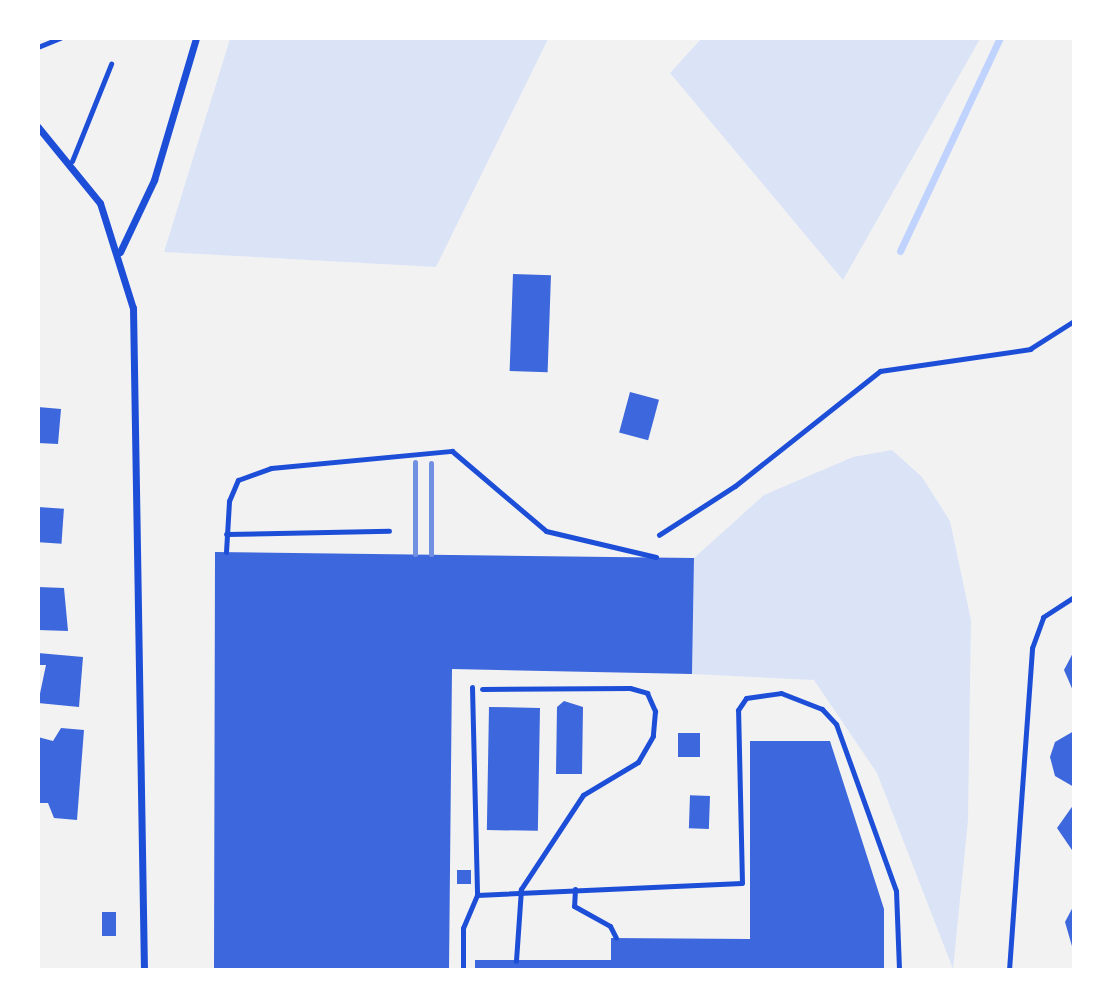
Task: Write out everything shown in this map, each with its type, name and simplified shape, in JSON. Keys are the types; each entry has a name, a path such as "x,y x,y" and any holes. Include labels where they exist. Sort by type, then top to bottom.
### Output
{"street":[{"path":"120,252 154,180 196,38"},
{"path":"38,127 72,161 100,203 120,252 133,307 144,970"}],"lane":[{"path":"72,161 111,64"},
{"path":"226,552 226,534 238,480 271,468 452,451 546,531 656,557"},
{"path":"226,534 389,531"},
{"path":"1009,970 1032,648 1043,617 1073,597"},
{"path":"463,970 463,928 477,895 472,687"},
{"path":"482,689 630,688 647,693 655,711 653,736 638,762 583,795 520,890 516,961"},
{"path":"477,895 520,890 742,883 738,710 756,695 791,696 822,709 844,742 896,891 899,970"},
{"path":"575,889 574,906 610,926 616,938"}],"path":[{"path":"38,47 60,38"},
{"path":"659,536 735,486 880,371 1030,349 1073,321"}],"shaded area":[{"path":"230,38 548,39 436,267 164,252"},
{"path":"701,39 980,39 843,280 670,73"},
{"path":"892,450 922,477 950,521 971,620 968,820 953,969 877,773 814,680 692,674 694,558 764,495 853,457"}],"building":[{"path":"513,274 551,275 548,372 510,371"},
{"path":"630,392 659,400 648,440 619,433"},
{"path":"38,407 61,409 58,444 38,443"},
{"path":"38,507 64,509 61,544 38,542"},
{"path":"215,552 694,558 692,674 452,669 449,970 214,970"},
{"path":"38,587 64,588 68,631 38,630"},
{"path":"1074,651 1074,693 1064,670"},
{"path":"38,653 83,657 79,707 38,703 46,665 38,665"},
{"path":"564,701 583,707 582,774 556,774 557,707"},
{"path":"489,707 540,708 538,831 487,830"},
{"path":"61,728 84,730 77,820 54,818 48,803 38,803 38,737 53,741"},
{"path":"1074,731 1074,787 1055,776 1050,757 1055,742"},
{"path":"678,733 700,733 700,757 678,757"},
{"path":"750,741 830,741 884,909 884,970 475,970 475,960 611,960 611,938 750,939"},
{"path":"690,795 710,796 709,829 689,828"},
{"path":"1074,804 1074,853 1057,828"},
{"path":"457,870 471,870 471,884 457,884"},
{"path":"1074,905 1074,953 1065,922"},
{"path":"102,912 116,912 116,936 102,936"}],"waterway":[{"path":"900,251 1000,38"}],"railway":[{"path":"415,462 415,554"},
{"path":"431,463 431,554"}]}
